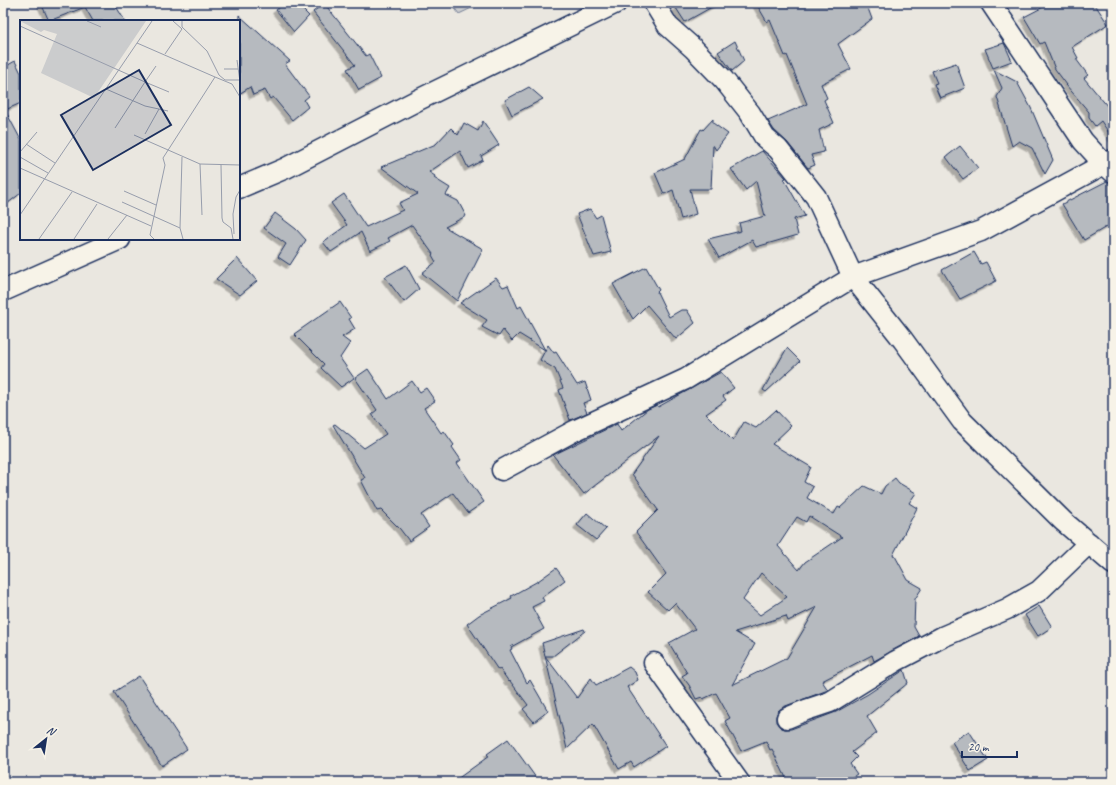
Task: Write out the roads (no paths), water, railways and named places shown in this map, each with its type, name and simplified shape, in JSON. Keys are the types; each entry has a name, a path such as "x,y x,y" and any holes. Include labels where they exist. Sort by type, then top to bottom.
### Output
{"street":[{"path":"240,188 286,168 418,100 616,3"},
{"path":"654,3 668,26 694,49 724,80 750,113 765,138 778,149 816,197 853,277 962,421 1063,521 1113,564"},
{"path":"502,470 574,431 686,379 853,277 981,231 1110,165 1083,141 991,3"},
{"path":"3,291 118,240"},
{"path":"788,718 830,702 896,661 942,637 1007,609 1039,591 1089,544"},
{"path":"654,663 739,782"}]}
